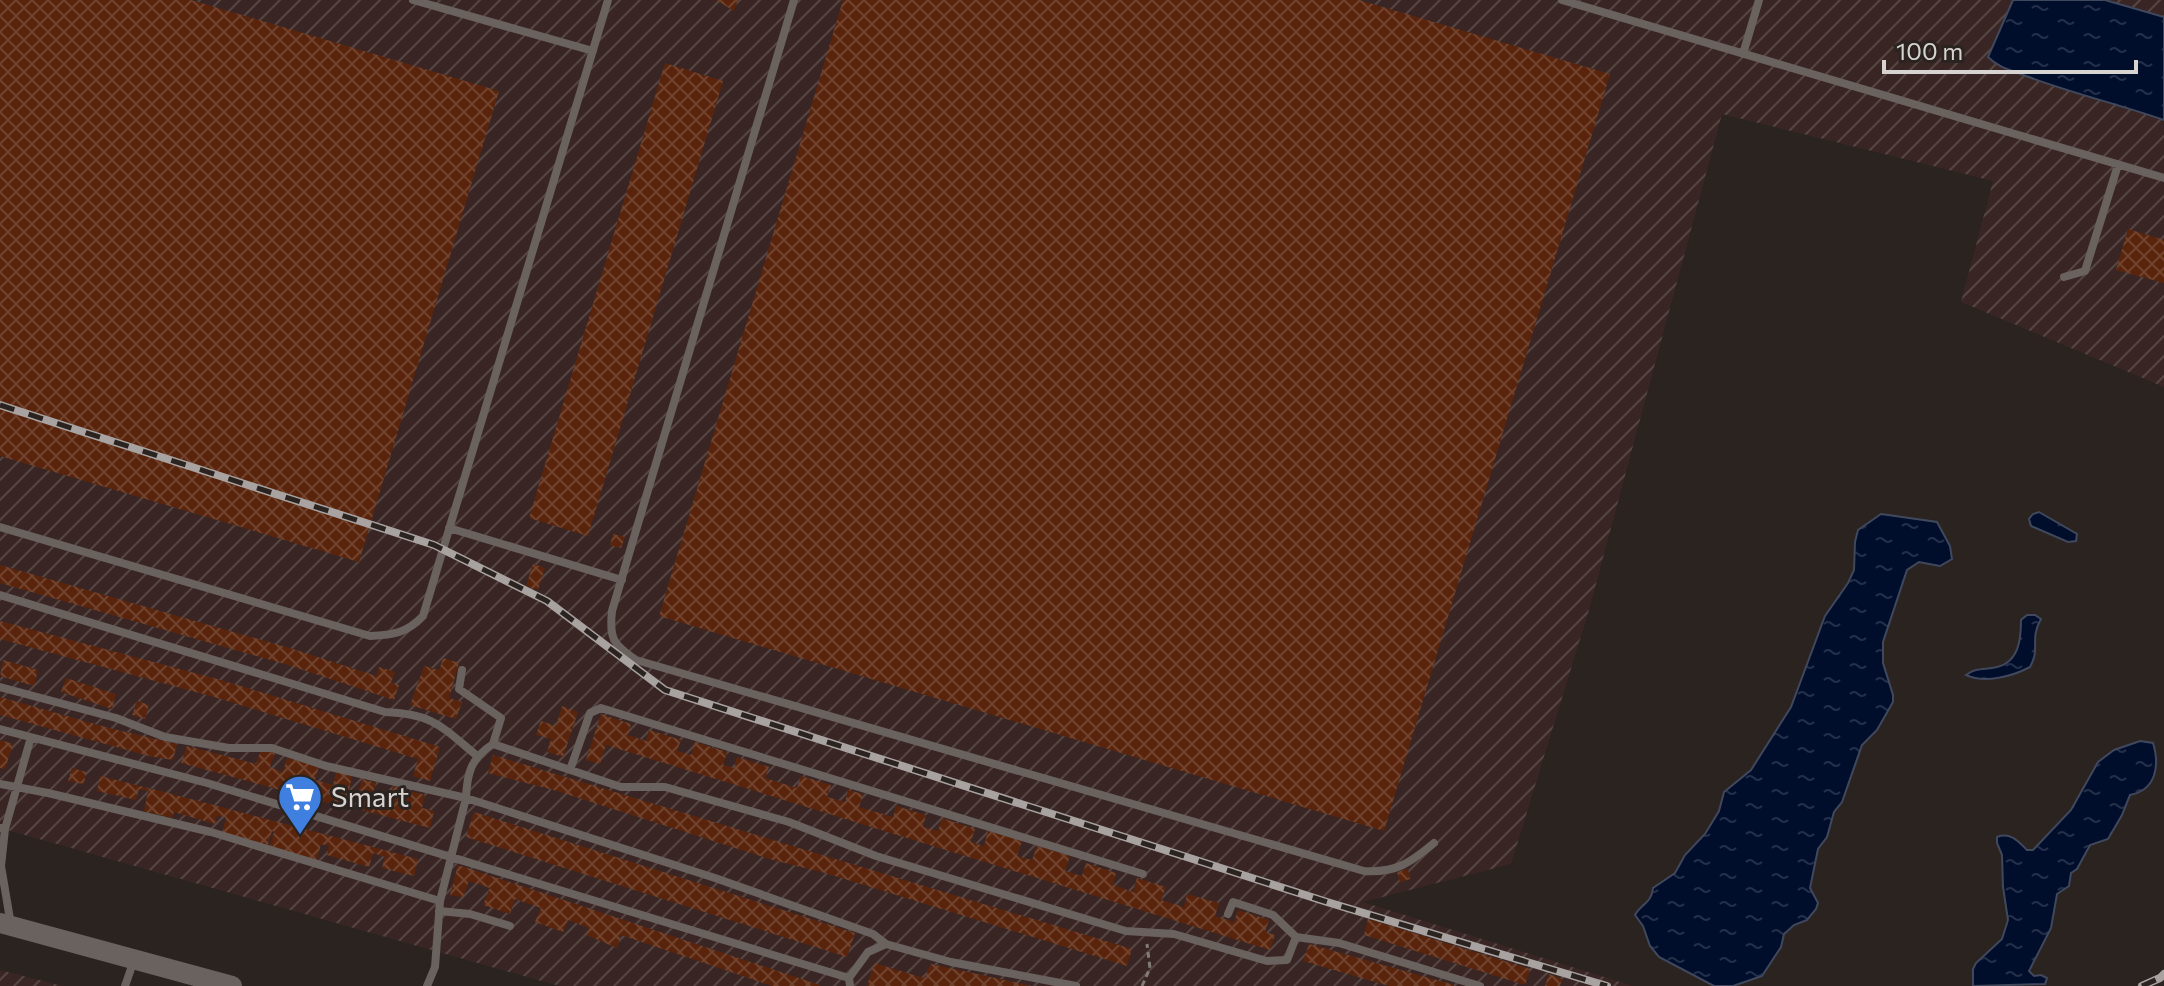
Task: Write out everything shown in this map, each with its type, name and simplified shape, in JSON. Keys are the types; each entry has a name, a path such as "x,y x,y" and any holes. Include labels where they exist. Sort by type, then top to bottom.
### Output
{"street":[{"path":"6,924 134,959 207,983 232,986"}],"lane":[{"path":"413,0 593,51"},
{"path":"0,527 370,636 394,635 411,628 423,616 608,0"},
{"path":"794,0 622,580 610,631 617,647 636,660 1364,871 1387,873 1413,860 1434,843"},
{"path":"1562,0 2164,178"},
{"path":"1743,54 1759,0"},
{"path":"2064,277 2085,271 2118,165"},
{"path":"449,528 622,580"},
{"path":"0,595 385,712 406,713 436,721 476,755"},
{"path":"427,986 435,967 440,906 466,798 466,781 476,755 493,744 501,718 459,689 462,670"},
{"path":"0,687 116,718 165,737 229,748 272,748 326,766 466,798 715,878 873,934 886,944 951,962 1076,986"},
{"path":"570,770 590,713 601,708 1143,874"},
{"path":"0,729 207,783 451,855 850,982 868,952 886,944"},
{"path":"6,924 1,866 2,828 31,737"},
{"path":"493,744 621,787 665,787 789,822 876,856 1126,931 1174,934 1267,961 1287,960 1296,937"},
{"path":"0,784 211,832 510,926"},
{"path":"1228,914 1233,902 1273,915 1296,937 1339,943 1480,986"},
{"path":"125,986 134,959"}],"path":[{"path":"1142,986 1150,968 1146,933"}],"shaded area":[{"path":"0,0 2164,0 2164,387 1961,302 1993,181 1722,114 1589,610 1511,864 1363,902 1633,986 559,986 0,828"},
{"path":"0,970 63,986 0,986"}],"water":[{"path":"2013,0 2105,0 2164,17 2164,120 2043,82 1992,61 1988,57"},
{"path":"2039,512 2077,534 2076,541 2068,542 2031,526 2029,519"},
{"path":"1881,514 1937,522 1950,546 1952,559 1940,566 1919,562 1907,570 1883,642 1883,663 1893,702 1877,730 1862,745 1842,802 1834,812 1827,837 1818,849 1810,888 1818,903 1816,909 1807,920 1794,925 1784,934 1781,947 1762,976 1733,986 1714,986 1659,957 1635,915 1651,897 1653,888 1675,873 1685,855 1705,834 1719,811 1724,792 1751,770 1791,707 1825,616 1854,570 1858,530"},
{"path":"2027,615 2041,619 2030,667 1999,678 1982,679 1966,675 1997,667 2010,660 2019,642 2021,620"},
{"path":"2140,741 2153,743 2156,760 2154,776 2146,788 2130,795 2108,839 2090,845 2077,869 2071,873 2069,886 2057,894 2051,928 2029,971 2034,976 2047,978 2045,984 1973,986 1976,963 2002,939 2008,920 2002,855 1997,837 2010,837 2027,850 2033,850 2071,810 2098,762 2114,750"}],"building":[{"path":"0,0 191,0 499,91 359,562 0,456"},
{"path":"716,0 738,0 734,11"},
{"path":"843,0 1359,0 1610,74 1384,831 659,616"},
{"path":"665,63 723,81 588,536 529,518"},
{"path":"2128,229 2164,240 2164,283 2116,270"},
{"path":"613,534 625,537 621,548 610,545"},
{"path":"533,564 545,568 538,590 526,586"},
{"path":"0,565 376,676 379,667 395,672 391,682 399,685 394,700 288,665 0,583"},
{"path":"0,621 221,680 440,747 430,781 413,776 418,759 214,697 0,639"},
{"path":"443,658 459,663 449,698 462,702 456,719 410,705 424,666 439,670"},
{"path":"3,660 38,670 34,686 0,676"},
{"path":"66,678 116,694 112,709 61,692"},
{"path":"0,697 177,744 173,760 0,715"},
{"path":"137,701 149,705 145,719 132,715"},
{"path":"562,706 578,712 563,757 547,752 551,739 536,735 541,721 556,726"},
{"path":"601,714 631,724 628,735 646,741 649,730 681,740 677,751 691,755 695,742 727,752 723,765 734,768 737,757 769,767 765,778 797,788 801,776 831,785 827,797 845,802 848,790 863,794 859,807 893,817 896,806 926,815 923,827 938,831 942,818 975,829 971,842 984,846 988,831 1022,841 1017,856 1032,860 1037,846 1070,856 1065,871 1082,876 1086,863 1116,873 1113,885 1133,892 1137,878 1166,887 1161,900 1184,907 1187,894 1219,903 1215,916 1234,922 1238,910 1269,920 1265,932 1275,935 1270,950 606,745 600,764 586,760"},
{"path":"0,740 13,744 5,769 0,768"},
{"path":"187,746 256,764 261,750 275,753 270,767 283,772 287,758 319,766 315,780 333,785 336,772 352,776 347,808 181,763"},
{"path":"493,755 1132,949 1127,966 825,873 773,860 557,791 488,773"},
{"path":"72,768 86,772 84,784 68,781"},
{"path":"100,776 148,788 147,791 139,789 136,800 97,791"},
{"path":"362,779 376,783 372,795 389,799 393,786 425,795 422,808 434,811 430,828 354,808"},
{"path":"149,788 418,859 414,876 382,868 385,857 373,853 369,867 327,855 329,846 321,844 316,862 269,849 274,832 268,845 222,833 226,818 217,815 215,824 174,812 172,818 144,811"},
{"path":"474,812 855,933 847,957 466,837"},
{"path":"458,865 820,986 772,986 621,935 617,948 586,935 589,928 568,920 563,932 535,922 541,908 515,899 510,914 483,905 490,888 469,881 463,897 450,895"},
{"path":"1408,869 1410,879 1400,882 1397,872"},
{"path":"1368,919 1530,969 1525,985 1364,935"},
{"path":"1309,944 1454,986 1389,986 1303,961"},
{"path":"874,963 924,978 931,964 1032,986 867,986"},
{"path":"1549,974 1562,979 1560,986 1545,986"}],"railway":[{"path":"0,405 434,545 547,601 665,690 1327,902 1607,986"},
{"path":"2142,986 2164,974"}],"place":[{"name":"Smart","path":"300,836"}]}
